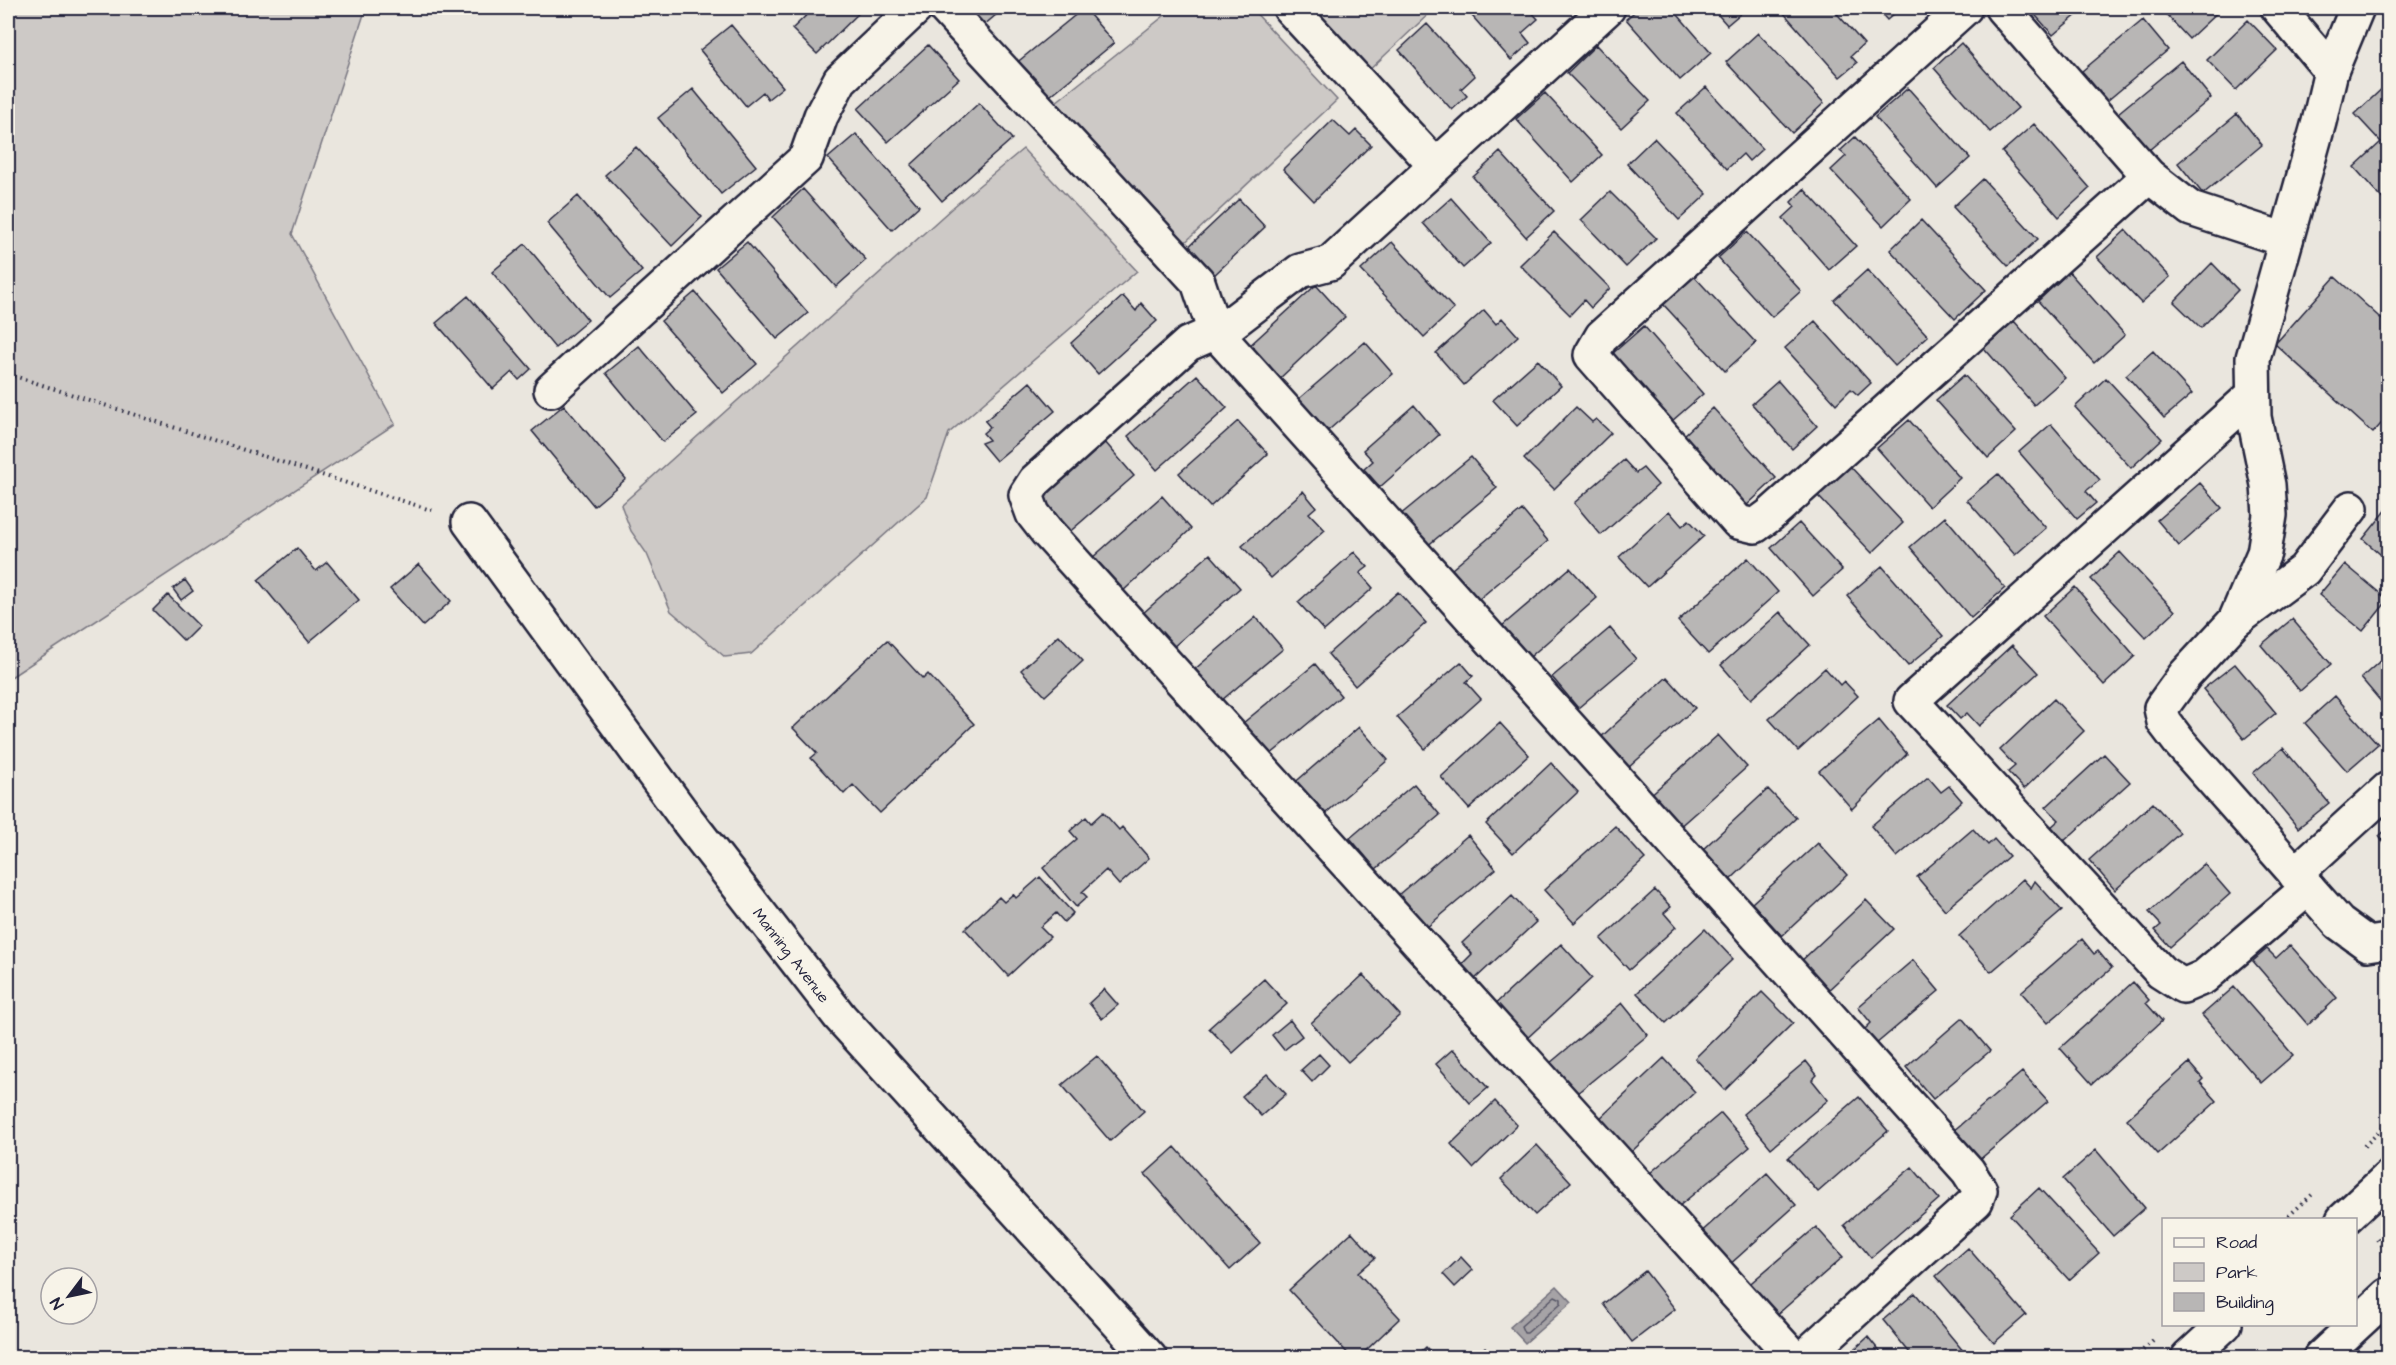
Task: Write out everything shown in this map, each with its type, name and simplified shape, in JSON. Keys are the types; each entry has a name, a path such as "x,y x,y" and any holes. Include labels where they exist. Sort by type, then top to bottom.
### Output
{"main road":[{"path":"551,390 806,158 821,116 840,80 916,8"},
{"path":"945,8 1198,282 1215,332 1954,1153 1980,1190 1976,1201 1803,1358"},
{"path":"1290,8 1435,165"},
{"path":"1608,8 1330,263 1300,271 1226,328 1188,344 1035,481 1026,495 1033,514 1794,1358"},
{"path":"1965,8 1602,336 1591,356 1738,522 1755,526 1770,515 2149,176"},
{"path":"2002,8 2149,176 2191,209 2286,240"},
{"path":"2278,8 2331,70"},
{"path":"2235,621 2264,553 2270,516 2268,485 2254,417 2253,358 2331,70 2357,8"},
{"path":"2253,395 1911,701 2161,972 2183,986 2204,977 2301,881 2388,789"},
{"path":"2351,508 2304,570 2235,621 2185,675 2161,708 2164,722 2338,923 2368,944 2388,941"},
{"name":"Manning Avenue","path":"469,522 688,821 840,1017 1150,1358"},
{"path":"2345,1218 2388,1179"},
{"path":"2357,1324 2388,1295"},
{"path":"2188,1358 2223,1326"},
{"path":"2320,1358 2355,1326"}],"path":[{"path":"8,374 469,522"}],"green space":[{"path":"8,8 366,8 292,234 395,424 8,679"},
{"path":"1174,8 1251,8 1337,100 1177,250 1051,106"},
{"path":"1306,8 1435,8 1364,75"},
{"path":"1023,149 1137,271 949,433 927,497 751,654 725,657 671,611 647,554 631,531 621,505 952,208"}],"water":[{"path":"1557,1286 1572,1302 1525,1343 1510,1327"}],"building":[{"path":"814,8 864,8 817,54 792,29"},
{"path":"968,8 1004,8 983,26"},
{"path":"1084,8 1114,43 1045,100 1015,64"},
{"path":"1465,8 1528,8 1538,19 1522,33 1530,43 1511,60"},
{"path":"1639,8 1672,8 1711,53 1680,80 1626,19"},
{"path":"1712,8 1747,8 1727,25"},
{"path":"1785,8 1832,8 1864,44 1851,56 1857,63 1840,77 1782,11"},
{"path":"1876,8 1901,8 1887,20"},
{"path":"2029,8 2085,8 2053,35"},
{"path":"2168,8 2222,8 2189,39 2164,12"},
{"path":"2143,20 2168,50 2107,101 2082,71"},
{"path":"2248,20 2277,50 2236,90 2207,60"},
{"path":"1427,24 1475,76 1461,89 1467,96 1452,110 1399,50"},
{"path":"731,25 783,87 768,99 763,92 746,106 700,50"},
{"path":"1758,33 1824,103 1792,133 1726,62"},
{"path":"1961,43 2018,108 1990,132 1934,68"},
{"path":"928,45 959,79 888,142 858,109"},
{"path":"1596,45 1650,101 1621,128 1567,73"},
{"path":"2181,61 2211,98 2149,150 2118,113"},
{"path":"2388,83 2388,205 2354,167 2381,142 2355,114"},
{"path":"1706,87 1762,149 1749,161 1743,154 1727,169 1677,113"},
{"path":"1908,88 1970,158 1937,188 1875,117"},
{"path":"693,89 756,166 721,194 658,118"},
{"path":"1545,93 1602,155 1573,182 1516,119"},
{"path":"979,103 1012,139 942,201 911,165"},
{"path":"2237,114 2262,145 2203,194 2178,163"},
{"path":"1333,120 1350,136 1356,130 1371,145 1314,201 1283,169"},
{"path":"2034,124 2090,188 2059,217 2002,152"},
{"path":"856,134 919,206 892,230 828,158"},
{"path":"1855,137 1911,199 1883,226 1831,170 1846,156 1840,151"},
{"path":"1654,138 1707,194 1679,220 1627,164"},
{"path":"636,147 702,217 672,246 605,175"},
{"path":"1500,152 1554,211 1526,237 1473,177"},
{"path":"1983,179 2038,239 2008,266 1953,207"},
{"path":"803,189 866,260 836,287 773,217"},
{"path":"1804,189 1856,246 1829,270 1783,218 1795,207 1791,202"},
{"path":"1610,192 1656,238 1626,267 1581,220"},
{"path":"578,196 642,271 610,298 547,223"},
{"path":"1451,198 1491,243 1463,268 1423,223"},
{"path":"1239,199 1265,227 1210,279 1184,251"},
{"path":"1921,220 1986,290 1955,319 1890,250"},
{"path":"2126,230 2170,277 2141,303 2097,257"},
{"path":"1554,232 1610,288 1591,308 1584,300 1570,315 1520,265"},
{"path":"1747,232 1801,291 1772,317 1718,258"},
{"path":"747,242 808,313 777,339 716,268"},
{"path":"1392,242 1454,309 1424,337 1361,270"},
{"path":"525,244 588,320 555,348 492,272"},
{"path":"2212,263 2238,290 2201,328 2174,302"},
{"path":"1867,270 1928,336 1895,366 1834,300"},
{"path":"2069,272 2125,335 2094,363 2038,301"},
{"path":"1693,275 1756,343 1725,371 1662,303"},
{"path":"2335,277 2388,325 2388,416 2373,433 2275,344"},
{"path":"1316,285 1345,317 1277,381 1247,348"},
{"path":"695,292 757,364 723,393 661,321"},
{"path":"468,296 531,369 519,380 512,372 493,389 436,323"},
{"path":"1123,296 1136,311 1141,303 1157,321 1098,374 1071,343"},
{"path":"1484,310 1496,324 1502,318 1518,336 1464,385 1436,353"},
{"path":"1815,321 1871,383 1858,395 1851,389 1836,404 1785,348"},
{"path":"2014,321 2065,378 2034,405 1984,348"},
{"path":"1644,326 1703,394 1672,421 1612,354"},
{"path":"1365,342 1393,374 1323,435 1295,402"},
{"path":"639,346 697,415 663,442 606,373"},
{"path":"2153,351 2192,394 2164,418 2126,375"},
{"path":"1538,360 1561,386 1517,426 1493,400"},
{"path":"1197,375 1227,408 1157,470 1128,436"},
{"path":"1964,375 2016,432 1988,458 1936,400"},
{"path":"2106,378 2162,439 2131,468 2075,407"},
{"path":"1778,381 1817,426 1792,449 1752,404"},
{"path":"1030,382 1055,411 996,461 981,443 989,440 983,433 990,427 985,421"},
{"path":"564,405 626,479 594,506 532,431"},
{"path":"1414,405 1439,435 1380,487 1364,469 1373,461 1363,450"},
{"path":"1576,407 1592,422 1596,419 1611,433 1554,489 1524,459"},
{"path":"1713,408 1776,478 1746,506 1682,437"},
{"path":"1909,420 1960,478 1929,507 1877,448"},
{"path":"1238,421 1268,454 1210,507 1179,473"},
{"path":"2051,424 2100,480 2086,491 2096,503 2077,519 2019,452"},
{"path":"1105,442 1134,476 1066,535 1037,501"},
{"path":"1471,457 1497,488 1426,547 1400,515"},
{"path":"1624,460 1636,473 1643,468 1658,485 1601,535 1574,503"},
{"path":"1849,465 1903,523 1872,553 1817,495"},
{"path":"1998,474 2046,528 2015,555 1967,500"},
{"path":"2200,483 2222,508 2179,546 2157,520"},
{"path":"1303,491 1316,507 1309,513 1325,530 1271,578 1242,546"},
{"path":"1162,496 1191,529 1122,592 1092,558"},
{"path":"2388,508 2388,561 2363,539"},
{"path":"1522,510 1548,541 1478,600 1452,569"},
{"path":"1669,511 1682,526 1689,520 1704,536 1647,587 1619,557"},
{"path":"1945,517 2005,588 1971,618 1910,547"},
{"path":"1799,523 1842,570 1813,596 1771,548"},
{"path":"297,548 316,571 327,562 359,600 309,642 258,580"},
{"path":"1354,552 1368,567 1360,573 1373,588 1324,631 1298,602"},
{"path":"2120,552 2175,611 2146,638 2091,579"},
{"path":"1210,554 1240,588 1172,648 1142,614"},
{"path":"1748,558 1778,592 1708,654 1678,621"},
{"path":"419,564 451,601 423,626 390,589"},
{"path":"2345,564 2388,600 2363,631 2319,595"},
{"path":"1882,566 1943,636 1908,666 1847,596"},
{"path":"1570,568 1597,598 1530,657 1502,626"},
{"path":"185,580 193,591 181,600 173,589"},
{"path":"2075,587 2135,656 2104,685 2043,616"},
{"path":"1398,592 1426,623 1355,686 1328,654"},
{"path":"168,595 199,626 184,641 153,610"},
{"path":"1780,612 1810,645 1751,699 1721,665"},
{"path":"1256,617 1283,649 1222,700 1195,669"},
{"path":"2292,619 2331,664 2300,691 2261,645"},
{"path":"1610,628 1636,659 1578,708 1552,677"},
{"path":"1059,635 1083,661 1045,696 1021,670"},
{"path":"887,640 923,679 928,674 974,724 880,813 853,785 844,794 811,758 817,753 793,728"},
{"path":"2012,645 2038,673 1979,726 1967,713 1960,719 1947,705"},
{"path":"2388,654 2388,710 2361,678"},
{"path":"1461,662 1473,676 1466,682 1481,699 1425,749 1397,717"},
{"path":"1315,664 1341,696 1270,755 1243,723"},
{"path":"2235,664 2276,713 2244,739 2203,689"},
{"path":"1825,668 1840,685 1844,681 1858,696 1798,751 1769,719"},
{"path":"1667,677 1695,708 1628,768 1600,738"},
{"path":"2335,696 2378,744 2347,771 2305,723"},
{"path":"2054,699 2084,731 2024,789 2008,772 2015,766 2000,750"},
{"path":"1879,720 1907,754 1852,809 1819,771"},
{"path":"1500,723 1529,755 1469,809 1441,777"},
{"path":"1359,727 1388,760 1320,818 1292,785"},
{"path":"1718,735 1747,767 1677,829 1648,797"},
{"path":"2283,748 2329,803 2298,828 2253,773"},
{"path":"2104,754 2130,782 2063,842 2050,828 2059,820 2046,807"},
{"path":"1551,763 1578,792 1513,853 1486,824"},
{"path":"1928,777 1941,792 1949,786 1962,801 1897,857 1871,826"},
{"path":"1414,784 1440,815 1376,869 1350,838"},
{"path":"1768,789 1796,818 1730,880 1702,850"},
{"path":"2153,803 2180,833 2115,890 2089,860"},
{"path":"1103,812 1119,830 1122,827 1149,858 1119,885 1106,870 1082,892 1087,897 1076,907 1043,868 1077,839 1070,831 1086,817 1091,823"},
{"path":"1615,826 1645,859 1574,923 1544,890"},
{"path":"2388,828 2388,849 2379,836"},
{"path":"1973,829 1988,845 1994,839 2009,856 1945,910 1917,877"},
{"path":"1468,835 1496,869 1426,928 1398,895"},
{"path":"1818,843 1847,875 1782,936 1752,903"},
{"path":"2204,864 2230,894 2170,947 2155,930 2161,925 2149,912"},
{"path":"1040,877 1073,913 1064,922 1056,913 1040,927 1050,937 1008,976 965,929 999,897 1004,902 1013,894 1016,898"},
{"path":"2023,879 2031,888 2035,881 2062,911 1991,972 1959,936"},
{"path":"1655,890 1671,907 1664,913 1676,927 1629,970 1601,939"},
{"path":"1512,896 1536,922 1474,980 1460,966 1472,954 1462,943"},
{"path":"1866,900 1894,929 1825,993 1798,964"},
{"path":"1705,929 1733,959 1666,1023 1637,993"},
{"path":"2082,939 2094,954 2098,951 2112,968 2048,1023 2021,992"},
{"path":"1561,944 1592,978 1524,1041 1493,1006"},
{"path":"2290,945 2337,998 2308,1025 2253,961 2267,949 2276,958"},
{"path":"1913,960 1939,991 1876,1044 1864,1030 1871,1023 1858,1007"},
{"path":"1363,975 1400,1015 1348,1062 1311,1023"},
{"path":"1264,979 1287,1004 1233,1053 1209,1028"},
{"path":"2133,982 2149,1000 2146,1003 2162,1021 2092,1084 2060,1048"},
{"path":"2234,987 2293,1055 2261,1083 2202,1015"},
{"path":"1104,989 1118,1005 1102,1019 1089,1003"},
{"path":"1762,992 1793,1023 1725,1090 1695,1058"},
{"path":"1622,1003 1648,1035 1576,1094 1550,1063"},
{"path":"1962,1018 1990,1051 1933,1099 1906,1067"},
{"path":"1290,1020 1302,1036 1284,1050 1272,1035"},
{"path":"1453,1049 1488,1088 1470,1103 1436,1064"},
{"path":"1319,1054 1329,1065 1312,1082 1301,1070"},
{"path":"1097,1056 1144,1111 1110,1141 1062,1085"},
{"path":"1664,1058 1695,1092 1629,1154 1597,1121"},
{"path":"1806,1061 1817,1075 1812,1080 1828,1100 1771,1148 1743,1114"},
{"path":"2189,1063 2203,1079 2200,1082 2217,1101 2158,1154 2127,1119"},
{"path":"2022,1072 2048,1101 1978,1161 1952,1132"},
{"path":"1267,1074 1286,1094 1261,1116 1242,1096"},
{"path":"1859,1097 1888,1131 1818,1192 1788,1158"},
{"path":"1495,1101 1517,1125 1473,1168 1451,1144"},
{"path":"1721,1113 1750,1147 1678,1207 1650,1173"},
{"path":"1537,1145 1571,1182 1535,1215 1501,1179"},
{"path":"1175,1147 1260,1243 1230,1270 1145,1174"},
{"path":"2096,1150 2145,1208 2113,1236 2063,1179"},
{"path":"1912,1167 1939,1199 1871,1258 1844,1225"},
{"path":"1767,1173 1796,1205 1727,1267 1698,1235"},
{"path":"2039,1188 2099,1253 2069,1280 2010,1215"},
{"path":"1816,1227 1843,1257 1772,1319 1745,1288"},
{"path":"1352,1232 1375,1258 1358,1273 1400,1318 1358,1358 1352,1358 1289,1290"},
{"path":"1968,1248 2026,1315 1994,1343 1936,1276"},
{"path":"1461,1257 1473,1270 1455,1287 1443,1274"},
{"path":"1645,1271 1675,1309 1632,1342 1603,1304"},
{"path":"1915,1293 1969,1358 1914,1358 1883,1320"},
{"path":"1868,1337 1885,1358 1845,1358"},
{"path":"1426,1347 1436,1358 1414,1358"},
{"path":"1485,1347 1494,1358 1473,1358"}]}
